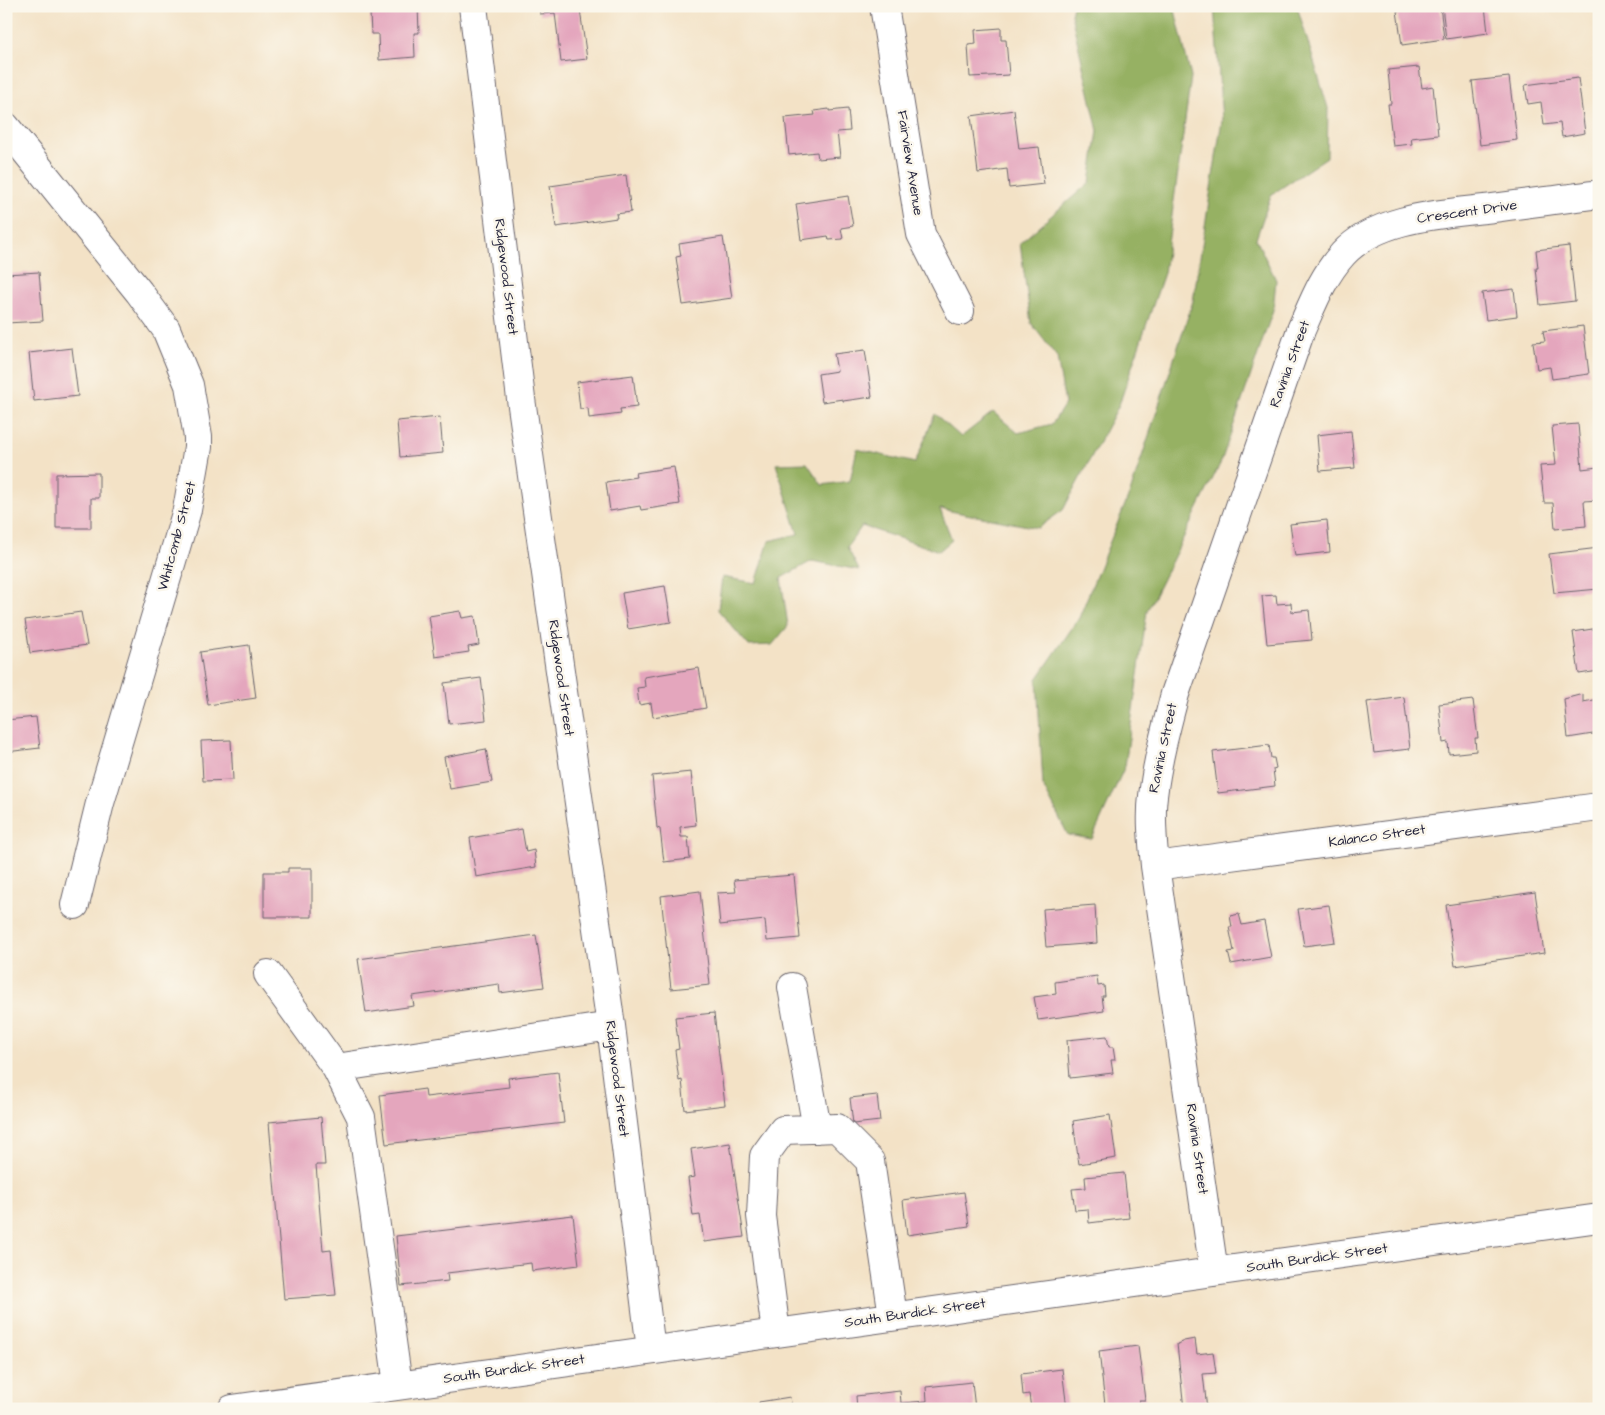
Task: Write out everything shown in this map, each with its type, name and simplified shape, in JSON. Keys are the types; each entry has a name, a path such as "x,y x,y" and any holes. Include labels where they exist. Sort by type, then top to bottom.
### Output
{"street":[{"name":"Ridgewood Street","path":"473,6 521,399 611,1026 652,1350"},
{"name":"Fairview Avenue","path":"884,6 921,234 960,311"},
{"name":"Whitcomb Street","path":"6,127 139,292 166,329 189,385 198,437 187,510 100,804 76,905"},
{"name":"Crescent Drive","path":"1344,253 1366,236 1389,226 1423,217 1599,194"},
{"name":"Ravinia Street","path":"1214,1272 1155,866 1152,834 1152,798 1161,750 1175,694 1301,330 1322,284 1344,253"},
{"name":"Kalanco Street","path":"1155,866 1599,807"},
{"path":"268,974 336,1068 361,1117 398,1386"},
{"path":"792,987 817,1129"},
{"path":"336,1068 611,1026"},
{"path":"776,1333 761,1216 764,1156 784,1130 836,1128 870,1161 893,1316"},
{"name":"South Burdick Street","path":"232,1409 290,1405 398,1386 1599,1218"}],"green space":[{"path":"1073,6 1174,6 1191,77 1164,273 1119,405 1063,510 1038,528 940,509 952,540 939,551 862,526 847,547 859,570 812,561 781,578 788,626 772,645 749,646 718,610 722,577 756,583 769,541 798,534 776,464 807,463 822,485 850,481 857,449 915,463 935,414 961,437 993,412 1018,433 1052,424 1065,404 1057,357 1031,323 1020,243 1090,182 1098,131 1071,14"},
{"path":"1214,6 1297,6 1328,108 1327,157 1271,195 1256,239 1276,280 1273,310 1221,462 1147,611 1125,766 1092,839 1068,835 1043,786 1037,679 1079,618 1131,490 1193,301 1222,120"}],"building":[{"path":"370,6 418,6 419,33 414,33 415,57 379,60 378,34 371,34 370,13 374,12"},
{"path":"539,6 592,6 592,9 580,10 587,59 561,62 555,13 540,14"},
{"path":"1440,6 1444,39 1402,45 1397,11"},
{"path":"1442,6 1485,6 1488,33 1446,39"},
{"path":"1001,28 1001,40 1006,40 1009,75 970,77 968,45 976,44 975,30"},
{"path":"1419,67 1422,88 1433,86 1438,135 1411,138 1412,144 1393,146 1388,104 1391,104 1388,70"},
{"path":"1509,77 1517,140 1480,145 1472,81"},
{"path":"1578,78 1585,133 1562,137 1560,123 1544,125 1541,102 1528,104 1525,85"},
{"path":"829,109 829,111 848,109 850,131 837,132 840,157 818,159 817,152 789,155 785,118 815,115 814,111"},
{"path":"1014,110 1019,149 1039,147 1044,184 1009,188 1007,169 978,173 971,116"},
{"path":"626,175 631,212 616,214 617,218 556,227 550,186"},
{"path":"848,196 853,226 841,228 843,239 829,240 828,236 801,240 796,204"},
{"path":"723,237 732,298 683,305 676,257 681,256 679,244"},
{"path":"1569,246 1575,301 1540,305 1536,250"},
{"path":"39,272 43,321 6,323 6,274"},
{"path":"1514,289 1517,316 1486,320 1482,293"},
{"path":"1583,326 1589,374 1552,379 1550,367 1537,369 1533,342 1545,341 1543,331"},
{"path":"72,348 78,396 34,401 29,353"},
{"path":"865,350 872,397 822,402 818,374 837,371 834,354"},
{"path":"633,375 637,407 620,409 621,414 589,418 588,408 580,409 577,382"},
{"path":"440,417 443,453 400,457 397,421"},
{"path":"1578,424 1582,469 1598,467 1599,500 1584,501 1586,526 1555,529 1553,503 1544,503 1540,466 1556,465 1552,426"},
{"path":"1351,431 1355,468 1320,471 1317,435"},
{"path":"674,467 680,504 641,510 640,506 610,511 606,482 636,477 635,473"},
{"path":"99,473 99,498 91,498 91,528 56,528 56,474"},
{"path":"1327,520 1330,552 1295,556 1290,524"},
{"path":"1599,548 1599,589 1554,593 1549,554"},
{"path":"665,586 671,622 628,629 622,593"},
{"path":"1276,595 1277,604 1291,603 1292,612 1309,610 1312,640 1267,644 1262,596"},
{"path":"460,611 462,618 475,616 479,645 468,647 469,652 435,657 429,616"},
{"path":"81,612 87,645 30,653 25,620"},
{"path":"1599,628 1599,671 1579,674 1573,632"},
{"path":"249,645 256,698 208,705 200,652"},
{"path":"699,668 706,708 653,717 651,703 639,705 637,688 645,687 644,677"},
{"path":"481,678 486,720 449,724 444,683"},
{"path":"1583,694 1583,702 1599,699 1599,733 1568,738 1564,699"},
{"path":"1404,697 1410,749 1374,753 1367,702"},
{"path":"1473,700 1478,738 1475,738 1476,751 1449,754 1448,742 1443,743 1439,704"},
{"path":"36,717 40,748 6,752 6,720"},
{"path":"231,740 233,780 203,781 201,741"},
{"path":"1269,745 1271,758 1274,758 1276,768 1273,769 1275,786 1218,793 1213,752"},
{"path":"486,749 492,782 450,789 444,757"},
{"path":"691,772 696,825 680,827 681,837 688,837 690,859 664,862 660,829 657,828 652,776"},
{"path":"522,829 526,852 534,850 536,867 476,877 470,838"},
{"path":"288,868 312,868 312,917 264,917 264,872 288,872"},
{"path":"794,875 800,938 767,941 765,920 720,925 717,893 736,892 734,880"},
{"path":"700,891 710,985 671,989 661,896"},
{"path":"1535,892 1544,953 1455,966 1446,905"},
{"path":"1095,905 1097,943 1046,947 1043,909"},
{"path":"1329,905 1335,942 1304,946 1298,909"},
{"path":"1239,914 1242,925 1264,921 1271,957 1231,964 1228,952 1234,951 1229,927 1232,927 1230,916"},
{"path":"536,935 544,987 500,993 499,984 412,996 414,1006 366,1013 358,959"},
{"path":"1097,976 1098,986 1104,985 1105,996 1102,996 1104,1011 1038,1020 1034,997 1056,994 1055,982"},
{"path":"714,1013 725,1105 685,1110 682,1080 679,1081 675,1050 679,1049 675,1017"},
{"path":"1107,1036 1109,1047 1113,1047 1115,1060 1111,1060 1113,1073 1070,1078 1067,1040"},
{"path":"558,1072 564,1123 386,1144 380,1095 425,1089 426,1097 509,1087 508,1078"},
{"path":"877,1095 880,1121 853,1124 850,1098"},
{"path":"1110,1115 1116,1158 1079,1164 1073,1121"},
{"path":"321,1117 325,1165 316,1165 323,1251 331,1250 336,1295 284,1299 269,1122"},
{"path":"730,1143 744,1237 704,1242 700,1215 693,1216 688,1178 695,1177 691,1149"},
{"path":"1124,1173 1129,1218 1089,1223 1088,1209 1075,1210 1072,1189 1086,1188 1085,1177"},
{"path":"964,1192 969,1226 907,1235 903,1200"},
{"path":"573,1215 579,1265 532,1271 531,1263 447,1273 448,1281 401,1286 396,1236"},
{"path":"1195,1339 1197,1354 1213,1352 1216,1373 1203,1374 1207,1409 1184,1409 1177,1344"},
{"path":"1138,1346 1145,1400 1139,1400 1140,1409 1112,1409 1111,1404 1105,1405 1099,1351"},
{"path":"1062,1369 1067,1409 1031,1409 1029,1394 1023,1395 1021,1374"},
{"path":"972,1382 975,1409 857,1409 856,1396 900,1391 901,1403 927,1401 926,1387"},
{"path":"790,1397 792,1409 760,1409 759,1402"},
{"path":"719,1406 719,1409 706,1409 706,1408"}]}
